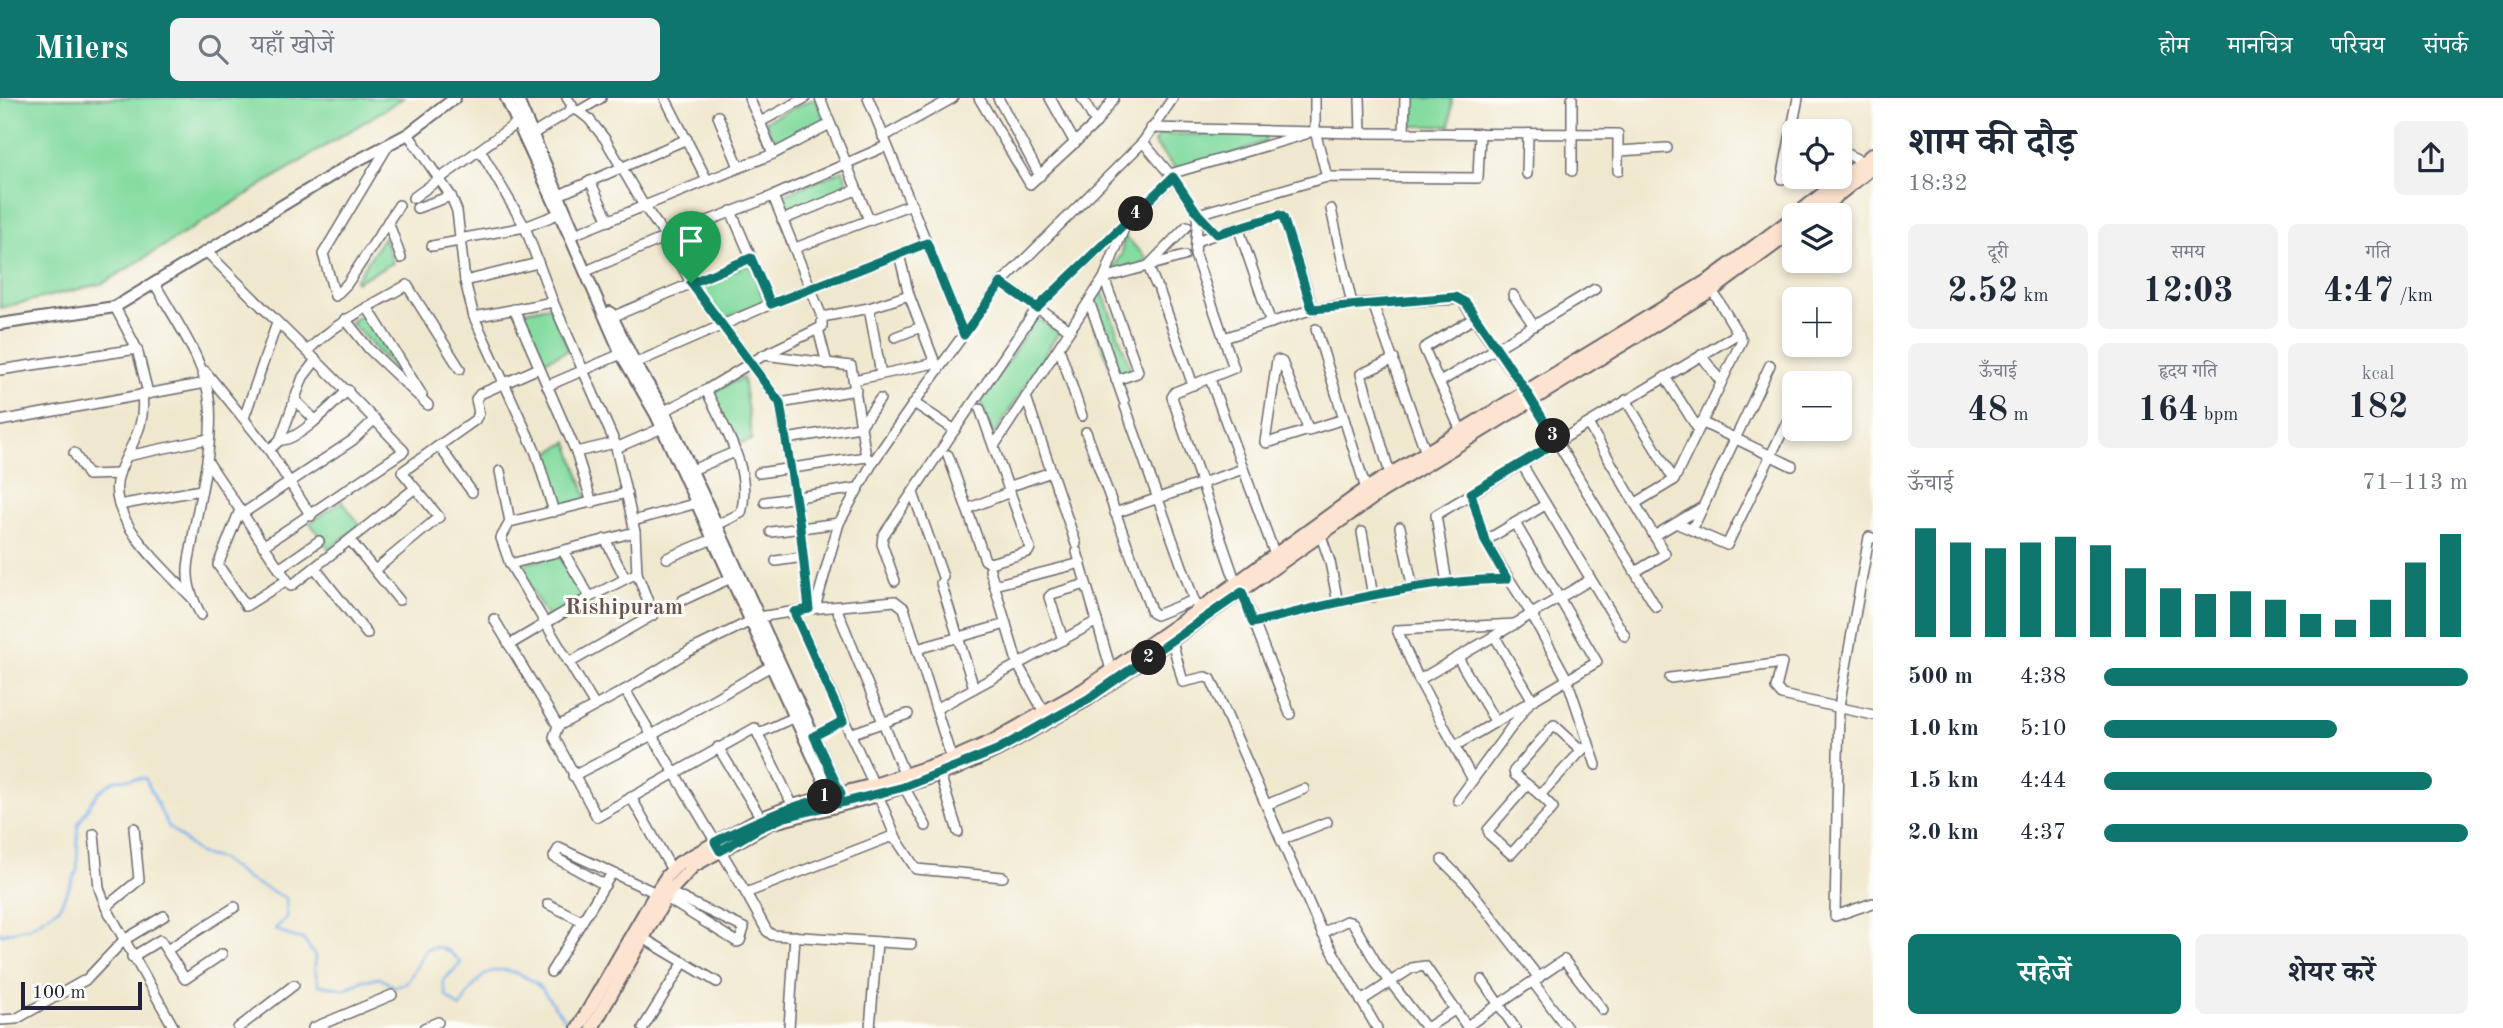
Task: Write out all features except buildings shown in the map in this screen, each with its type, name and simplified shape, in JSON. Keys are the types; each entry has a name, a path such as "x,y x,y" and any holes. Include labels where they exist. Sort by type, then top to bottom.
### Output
{"main road":[{"path":"1826,203 1870,161"},
{"path":"1813,203 1870,161"},
{"path":"1709,286 1782,227"},
{"path":"578,1028 592,1020 643,938 672,870 687,857 718,847 770,823 838,800 940,774 953,764 1083,691 1196,605 1239,588 1275,555 1381,492 1529,395 1709,286 1782,238"},
{"path":"904,782 997,750 1088,699 1172,641 1366,489 1461,431 1529,395"},
{"path":"592,1020 664,894 693,866 761,818 793,806 838,800"}],"street":[{"path":"0,324 115,307 349,165 408,134 455,98"},
{"path":"506,98 621,354 631,365 661,413 692,470 755,619 771,666 794,717 838,800"},
{"path":"517,98 631,365"},
{"path":"567,98 605,139 644,206 666,237 691,283 780,403 812,609"},
{"path":"533,134 601,98"},
{"path":"665,98 707,180"},
{"path":"749,98 773,154"},
{"path":"760,121 805,98"},
{"path":"820,98 869,220"},
{"path":"868,98 964,335"},
{"path":"591,269 845,164 953,98"},
{"path":"979,98 1030,184 1096,123 1114,98"},
{"path":"998,98 1040,176"},
{"path":"1050,98 1075,144"},
{"path":"1082,98 1096,123"},
{"path":"812,609 839,523 870,459 914,403 937,365 964,335 1001,283 1143,142 1173,98"},
{"path":"1315,98 1315,131 1326,177"},
{"path":"1360,98 1361,133"},
{"path":"1404,133 1405,98"},
{"path":"1572,98 1572,172"},
{"path":"1795,119 1798,98"},
{"path":"719,116 739,167"},
{"path":"413,198 518,122"},
{"path":"576,234 773,154 830,124"},
{"path":"1151,128 1361,133 1618,134 1618,170"},
{"path":"895,581 882,540 1037,308 1126,224 1171,176 1315,131"},
{"path":"1198,214 1326,177 1478,178 1480,133"},
{"path":"408,134 451,196 457,211 465,281 474,317 536,453 554,512"},
{"path":"1527,174 1528,135"},
{"path":"559,195 687,139"},
{"path":"1143,142 1198,214 1217,234"},
{"path":"388,146 323,254 335,296 347,284 399,205"},
{"path":"1619,151 1667,148"},
{"path":"480,150 525,227 553,302 616,445 635,532 637,573 657,612 569,663"},
{"path":"1852,155 1870,161"},
{"path":"590,181 609,221"},
{"path":"782,220 856,190"},
{"path":"416,208 451,196"},
{"path":"661,413 765,355 822,327 822,317 773,196"},
{"path":"794,248 912,204"},
{"path":"1331,209 1352,304"},
{"path":"731,211 771,304"},
{"path":"432,246 525,227 558,214"},
{"path":"1198,214 1195,255 1234,368 1175,392 1172,397 1239,588 1290,714"},
{"path":"1195,241 1280,215 1283,217 1312,309"},
{"path":"388,221 401,258"},
{"path":"994,446 1104,278 1126,224"},
{"path":"1148,266 1187,226"},
{"path":"1238,227 1271,323"},
{"path":"631,365 810,287 927,243"},
{"path":"206,251 276,323 348,390 414,463"},
{"path":"899,254 909,295 937,365"},
{"path":"1104,278 1184,256"},
{"path":"612,317 751,258"},
{"path":"465,281 538,264"},
{"path":"1148,266 1193,385"},
{"path":"1104,278 1138,369 1137,373 1116,380"},
{"path":"1001,283 1070,330"},
{"path":"155,284 200,364 269,450 311,516"},
{"path":"307,351 329,329 407,285 460,369"},
{"path":"1636,503 1674,480 1742,340 1709,286"},
{"path":"1440,382 1595,289"},
{"path":"822,317 869,308 909,295"},
{"path":"1513,295 1534,326"},
{"path":"1224,338 1312,309 1455,297 1466,303 1529,395 1656,607"},
{"path":"1086,432 1153,615 1196,605 1089,301"},
{"path":"474,317 553,302"},
{"path":"1373,304 1426,453"},
{"path":"115,307 137,349 145,393 144,413 138,436 118,474 119,505 130,530 192,598 201,615"},
{"path":"345,319 369,349 428,405 368,307"},
{"path":"869,308 881,374"},
{"path":"514,309 576,452 592,503"},
{"path":"1461,431 1424,348 1475,317"},
{"path":"244,418 276,323"},
{"path":"895,337 921,327"},
{"path":"818,329 827,364"},
{"path":"1316,329 1366,489"},
{"path":"1447,583 1436,515 1739,333"},
{"path":"1059,348 1082,416"},
{"path":"0,370 137,349"},
{"path":"547,386 621,354"},
{"path":"765,355 851,366 860,427 870,459"},
{"path":"1702,355 1721,382"},
{"path":"1390,474 1362,374 1394,359"},
{"path":"269,450 280,440 303,377 316,360"},
{"path":"1309,431 1282,362 1277,360 1265,442 1268,443 1309,431 1344,419"},
{"path":"192,598 188,573 208,461 210,405 200,364"},
{"path":"780,403 855,385 881,374 937,365"},
{"path":"1692,530 1770,365"},
{"path":"374,570 439,517 401,472 478,416 478,396 539,368"},
{"path":"1665,377 1700,426 1736,438 1792,466"},
{"path":"1210,379 1275,555"},
{"path":"0,421 206,383"},
{"path":"280,440 286,440 315,420 348,390"},
{"path":"706,390 735,452 742,474 741,513 717,525"},
{"path":"1026,397 1077,548 1111,670"},
{"path":"786,439 860,427 880,399"},
{"path":"294,400 315,420"},
{"path":"1626,400 1674,480"},
{"path":"914,403 955,430"},
{"path":"948,455 987,562 1028,552 1030,548 980,409"},
{"path":"661,413 662,428 731,578 755,619 814,736 838,800"},
{"path":"287,580 246,606 218,565 241,512 352,440 375,419"},
{"path":"1587,424 1665,554 1635,572"},
{"path":"576,452 616,445 662,428"},
{"path":"1678,524 1727,545 1782,433"},
{"path":"127,456 208,439"},
{"path":"439,446 472,492"},
{"path":"263,547 404,451"},
{"path":"692,470 735,452"},
{"path":"74,453 88,475 118,474"},
{"path":"759,473 870,459"},
{"path":"208,461 290,586 414,489"},
{"path":"1521,463 1625,636"},
{"path":"1115,513 1243,469"},
{"path":"500,471 510,522 501,538 510,564 595,706"},
{"path":"967,509 1052,472"},
{"path":"765,502 857,488"},
{"path":"119,505 201,490"},
{"path":"913,493 974,688"},
{"path":"1471,493 1485,541 1532,615 1567,679 1596,765"},
{"path":"510,522 627,494"},
{"path":"633,520 697,503"},
{"path":"1485,541 1545,505"},
{"path":"1654,536 1704,507"},
{"path":"771,532 839,523"},
{"path":"1455,746 1597,662 1515,523"},
{"path":"1400,527 1413,589"},
{"path":"1318,529 1330,562 1338,603"},
{"path":"510,564 635,532"},
{"path":"1362,532 1373,597"},
{"path":"1873,538 1869,537 1839,706 1835,916 1873,903"},
{"path":"667,558 713,539"},
{"path":"350,540 399,600"},
{"path":"604,540 625,578"},
{"path":"279,569 319,541"},
{"path":"563,551 590,597"},
{"path":"776,561 803,557"},
{"path":"994,585 1080,563"},
{"path":"315,568 367,634"},
{"path":"990,570 1018,665 1044,712"},
{"path":"509,645 590,597 637,573"},
{"path":"683,600 731,578"},
{"path":"1253,623 1338,603 1447,583 1507,579"},
{"path":"1419,680 1590,580"},
{"path":"1063,640 1049,597 1086,584"},
{"path":"793,806 757,729 753,728 597,817 554,737 558,726 689,651 755,619 812,609 899,602 904,608 953,764"},
{"path":"836,607 904,782 926,826"},
{"path":"794,612 897,840 916,869 1003,877"},
{"path":"494,619 558,726"},
{"path":"936,709 1097,621"},
{"path":"917,649 1006,624"},
{"path":"1472,778 1419,680 1397,630 1516,624"},
{"path":"1495,637 1532,699"},
{"path":"1172,641 1183,682 1205,677 1211,679 1322,933 1377,1028"},
{"path":"1458,658 1495,721"},
{"path":"1670,678 1782,663 1776,688 1782,695 1873,715"},
{"path":"573,776 652,735 771,666"},
{"path":"625,690 746,892 766,931 772,935 911,944"},
{"path":"1458,800 1532,699"},
{"path":"849,734 908,714"},
{"path":"759,733 794,717"},
{"path":"814,736 843,721"},
{"path":"1527,785 1488,830 1510,853 1513,853 1552,810 1552,806 1540,795 1515,775 1514,771 1553,726 1581,750"},
{"path":"1540,795 1589,742"},
{"path":"718,747 761,818"},
{"path":"940,774 958,832"},
{"path":"1266,805 1304,789"},
{"path":"631,797 672,870"},
{"path":"1281,840 1327,822"},
{"path":"106,907 139,880 134,828"},
{"path":"94,834 99,888 106,907 174,1028"},
{"path":"746,892 890,837 897,840"},
{"path":"605,885 554,857 559,848 744,928 740,941 737,942 664,894"},
{"path":"1442,860 1466,885 1536,980 1567,1028"},
{"path":"551,972 612,873"},
{"path":"548,904 582,921"},
{"path":"167,950 235,907"},
{"path":"0,1020 16,1019 87,979 124,940 164,916"},
{"path":"1322,933 1346,921 1353,923 1378,966 1426,1028 1456,1009"},
{"path":"789,1028 795,936"},
{"path":"643,938 717,982"},
{"path":"132,957 160,940 185,979 222,954"},
{"path":"870,1028 877,942"},
{"path":"1361,1001 1412,968 1425,966 1467,1027 1564,960 1603,1010"},
{"path":"643,1028 684,962"},
{"path":"1482,981 1515,1028"},
{"path":"238,1028 294,985"},
{"path":"313,1028 392,995"},
{"path":"424,1028 438,1022"}],"green space":[{"path":"0,98 403,98 104,283 0,308"},
{"path":"815,98 826,123 776,149 765,121"},
{"path":"1410,98 1452,98 1450,126 1409,126"},
{"path":"1160,134 1265,135 1266,142 1178,172 1154,143"},
{"path":"843,170 849,187 785,215 779,197"},
{"path":"1123,235 1147,258 1138,267 1108,275 1122,254"},
{"path":"384,237 393,263 356,282 355,280"},
{"path":"749,264 765,302 721,320 698,285"},
{"path":"1099,290 1103,293 1132,372 1114,377 1087,307"},
{"path":"550,306 569,350 542,362 520,312"},
{"path":"367,312 402,367 396,371 350,322"},
{"path":"1036,318 1059,332 992,435 981,402"},
{"path":"743,378 752,440 737,444 711,392"},
{"path":"568,442 587,499 557,506 544,455"},
{"path":"342,501 360,525 329,549 310,523"},
{"path":"558,555 585,597 548,618 517,566"}],"waterway":[{"path":"0,932 2,934 30,927 59,908 77,871 78,824 98,792 115,780 145,778 168,826 200,854 221,859 247,879 286,898 287,917 275,929 303,939 315,956 319,985 345,989 364,980 380,978 395,987 407,983 426,949 441,948 450,952 461,963 443,981 446,996 460,1008 480,979 494,971 503,970 513,972 538,985 573,1026"}],"district":[{"name":"Rishipuram","path":"624,607"}],"route":[{"path":"1173,177 1198,214 1217,234 1280,215 1283,217 1312,309 1455,297 1461,299 1526,391 1557,442 1471,493 1485,541 1507,579 1447,583 1338,603 1253,623 1242,592 1088,699 997,750 955,769 904,787 782,818 720,851 715,842 769,814 841,794 814,736 843,721 794,612 809,609 800,527 780,403 691,283 751,258 771,304 927,243 964,335 1001,283 1037,308 1173,177"}]}
